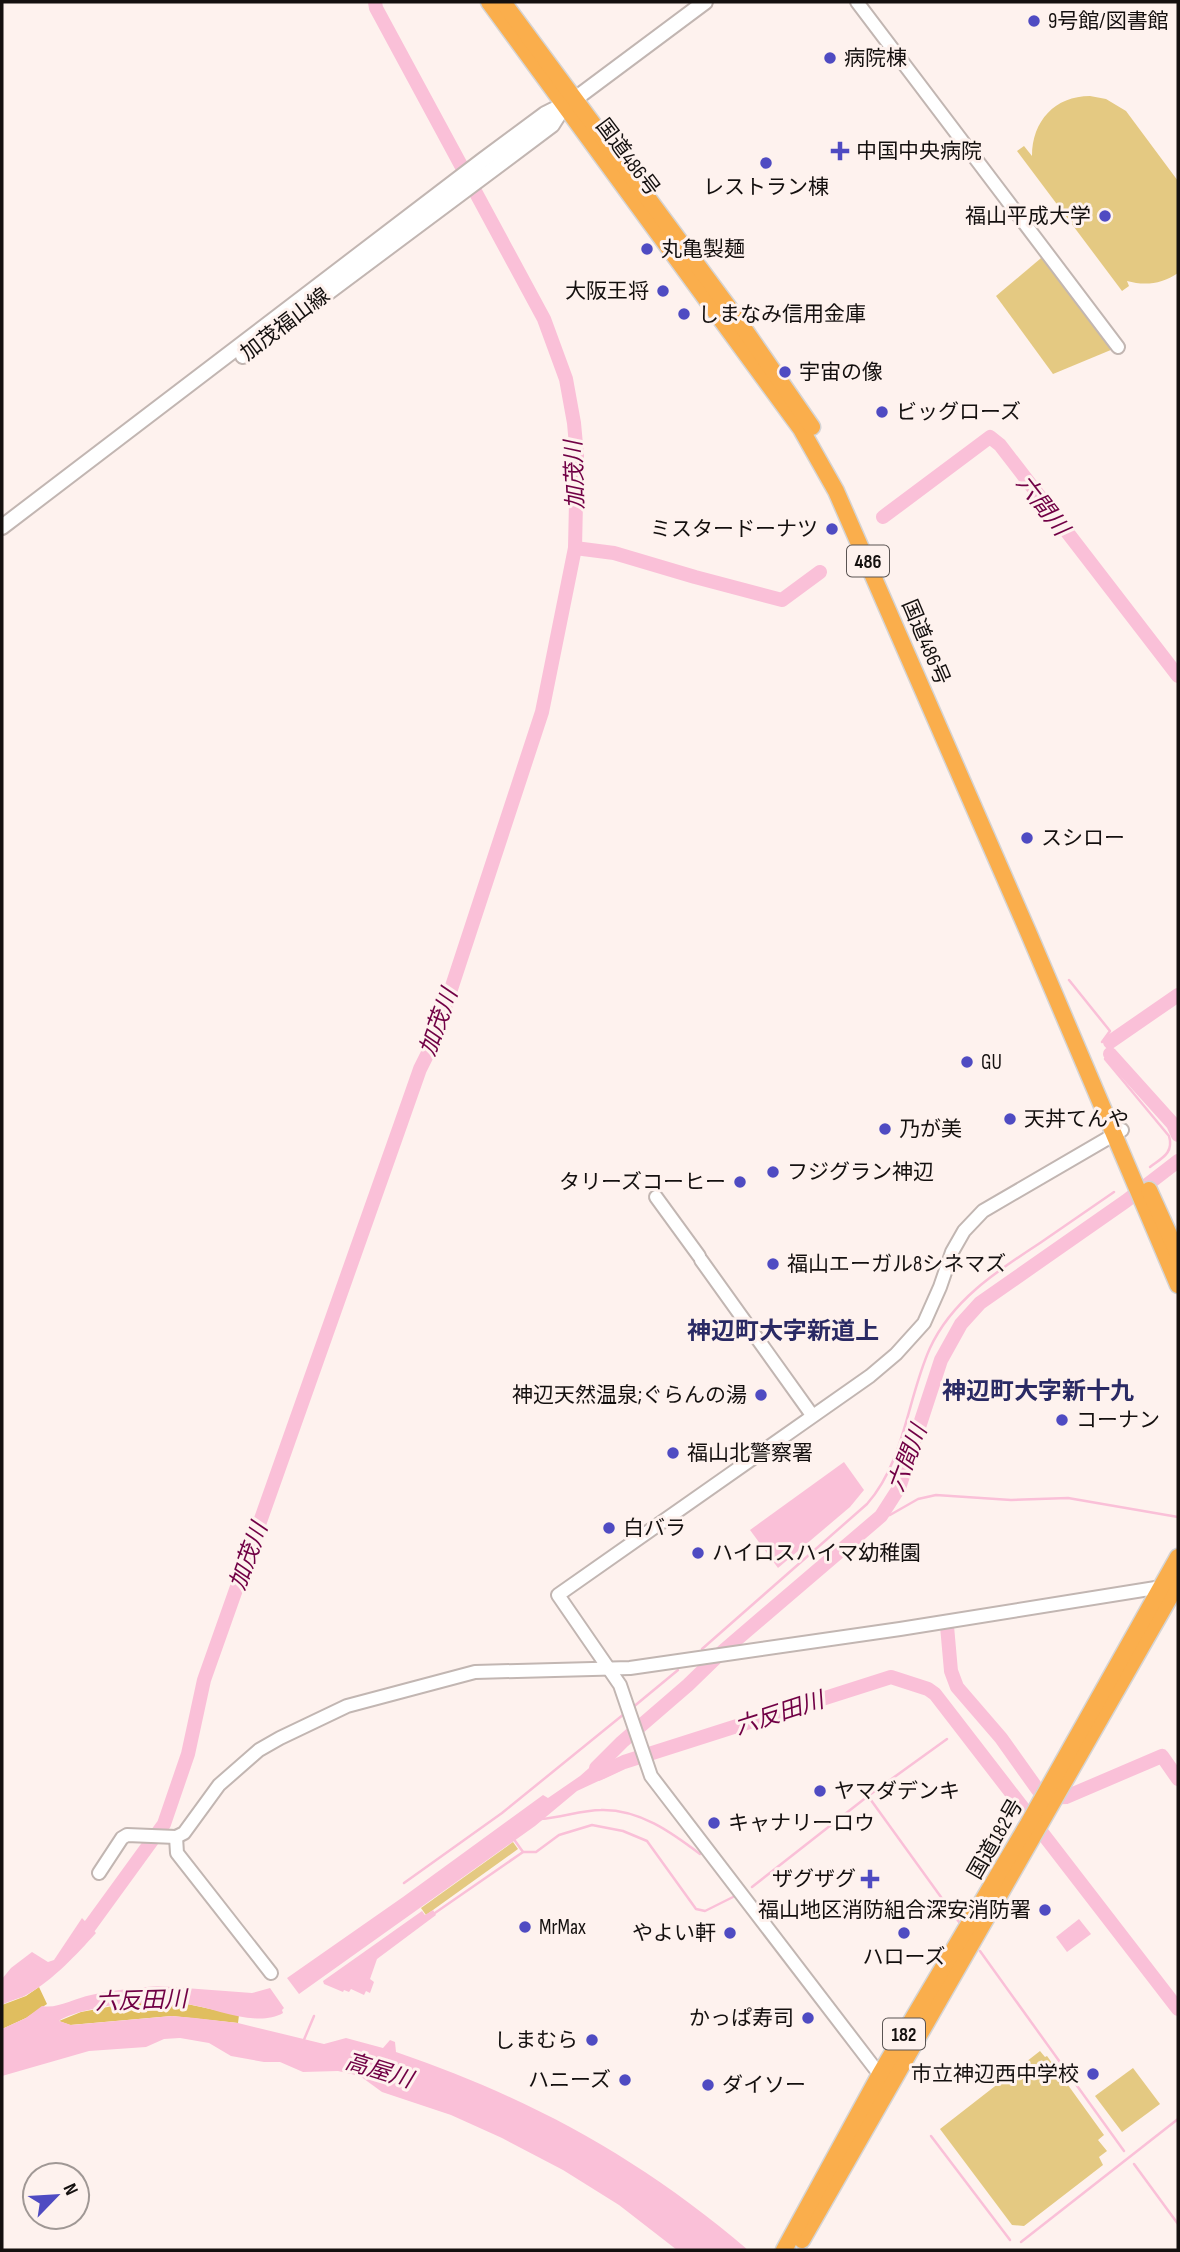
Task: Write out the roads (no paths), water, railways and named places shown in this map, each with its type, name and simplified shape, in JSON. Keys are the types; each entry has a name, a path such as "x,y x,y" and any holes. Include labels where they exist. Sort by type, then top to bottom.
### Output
{"highway":[{"name":"国道486号","path":"489,2 738,320 809,421 844,485 1142,1187 1178,1285"},
{"name":"国道486号","path":"503,2 569,103"},
{"name":"国道486号","path":"1142,1187 1178,1254"},
{"name":"国道182号","path":"784,2250 1174,1584 1178,1557"},
{"name":"国道182号","path":"796,2250 885,2081"}],"main road":[{"name":"加茂福山線","path":"2,527 482,169 552,125 569,103 705,2"},
{"name":"加茂福山線","path":"2,538 451,192"}],"street":[{"path":"857,2 1118,346"},
{"path":"885,2081 651,1776 620,1685 558,1595 870,1376 895,1354 923,1322 940,1287 952,1252 964,1231 983,1211 1118,1132"},
{"path":"656,1197 812,1415"},
{"path":"99,1873 122,1838 130,1835 175,1837 190,1827 219,1785 259,1750 347,1706 475,1672 630,1668 735,1654 1174,1584"},
{"path":"175,1837 177,1853 271,1973"}],"water":[{"path":"844,1462 864,1490 850,1507 778,1568 750,1530"},
{"path":"606,1753 620,1771 577,1791 535,1826 299,1994 287,1978 543,1795 548,1798 580,1776"},
{"path":"433,1910 436,1915 377,1959 370,1979 374,1982 370,1993 366,1991 364,1995 351,1989 349,1992 343,1992 324,1984 323,1981 422,1911 425,1915"},
{"path":"82,1918 96,1933 89,1941 46,1982 25,1996 2,2005 2,1979 11,1968 32,1952 48,1962 54,1960"},
{"path":"1079,1919 1091,1934 1067,1952 1056,1937"},
{"name":"高屋川","path":"158,1986 252,1993 270,1988 284,2008 283,2013 273,2017 249,2018 187,2004 133,2003 83,2011 59,2021 71,2025 172,2016 238,2023 324,2044 346,2038 383,2048 390,2040 395,2042 396,2052 492,2089 581,2133 666,2186 748,2250 677,2250 619,2205 563,2170 451,2115 382,2092 360,2076 338,2071 303,2072 280,2062 231,2056 209,2043 180,2038 164,2039 146,2047 89,2051 2,2076 2,2029 26,2018 42,2006 54,2006 108,1992"}],"waterway":[{"name":"加茂川","path":"79,1941 164,1824 188,1754 204,1680 420,1069 434,1041 542,712 575,548 577,456 566,379 544,319 375,2"},
{"name":"六間川","path":"883,517 990,437 1000,445 1178,676"},
{"name":"六間川","path":"575,548 614,553 782,600 820,572"},
{"path":"1069,980 1110,1031 1102,1042"},
{"name":"六間川","path":"1110,1042 1178,995"},
{"name":"六間川","path":"1110,1054 1173,1124 1178,1135"},
{"path":"1105,1059 1169,1136 1168,1151 1150,1167"},
{"name":"六間川","path":"596,1768 722,1652 881,1516 899,1488 941,1360 961,1324 980,1303 1126,1201 1178,1161"},
{"path":"702,1649 867,1504 880,1487 898,1449 930,1348 950,1315 977,1288 1008,1264 1114,1192"},
{"path":"881,1516 890,1515 918,1499 936,1495 1011,1500 1068,1498 1178,1517"},
{"name":"六反田川","path":"947,1626 951,1671 957,1687 1047,1798 1066,1797 1162,1756 1178,1779"},
{"path":"632,1708 678,1670"},
{"name":"六反田川","path":"598,1774 624,1762 891,1677 928,1689 935,1694 1178,2009"},
{"path":"404,1883 502,1813 624,1714"},
{"name":"六反田川","path":"977,1717 981,1715"},
{"path":"868,1796 947,1739"},
{"path":"752,1887 868,1796 959,1922"},
{"path":"541,1819 594,1810 628,1813 654,1823 700,1854"},
{"path":"432,1915 523,1852 536,1852 559,1835 592,1825 623,1831 647,1841 696,1909 705,1911 733,1897"},
{"path":"513,1838 523,1852"},
{"path":"980,1951 1124,2151"},
{"path":"303,2042 314,2016"},
{"path":"1021,2242 1178,2119"},
{"path":"931,2136 1010,2240"},
{"path":"1134,2164 1178,2224"}],"place":[{"name":"9号館/図書館","path":"1034,21"},
{"name":"病院棟","path":"830,58"},
{"name":"中国中央病院","path":"840,151"},
{"name":"レストラン棟","path":"766,163"},
{"name":"福山平成大学","path":"1105,216"},
{"name":"丸亀製麺","path":"647,249"},
{"name":"大阪王将","path":"663,291"},
{"name":"しまなみ信用金庫","path":"684,314"},
{"name":"宇宙の像","path":"785,372"},
{"name":"ビッグローズ","path":"882,412"},
{"name":"ミスタードーナツ","path":"832,529"},
{"name":"スシロー","path":"1027,838"},
{"name":"GU","path":"967,1062"},
{"name":"天丼てんや","path":"1010,1119"},
{"name":"乃が美","path":"885,1129"},
{"name":"フジグラン神辺","path":"773,1172"},
{"name":"タリーズコーヒー","path":"740,1182"},
{"name":"福山エーガル8シネマズ","path":"773,1264"},
{"name":"神辺天然温泉;ぐらんの湯","path":"761,1395"},
{"name":"コーナン","path":"1062,1420"},
{"name":"福山北警察署","path":"673,1453"},
{"name":"白バラ","path":"609,1528"},
{"name":"ハイロスハイマ幼稚園","path":"698,1553"},
{"name":"ヤマダデンキ","path":"820,1791"},
{"name":"キャナリーロウ","path":"714,1823"},
{"name":"ザグザグ","path":"870,1879"},
{"name":"福山地区消防組合深安消防署","path":"1045,1910"},
{"name":"MrMax","path":"525,1927"},
{"name":"やよい軒","path":"730,1933"},
{"name":"ハローズ","path":"904,1933"},
{"name":"かっぱ寿司","path":"808,2018"},
{"name":"しまむら","path":"592,2040"},
{"name":"市立神辺西中学校","path":"1093,2074"},
{"name":"ハニーズ","path":"625,2080"},
{"name":"ダイソー","path":"708,2085"}],"district":[{"name":"神辺町大字新道上","path":"783,1331"},
{"name":"神辺町大字新十九","path":"1038,1391"}]}
